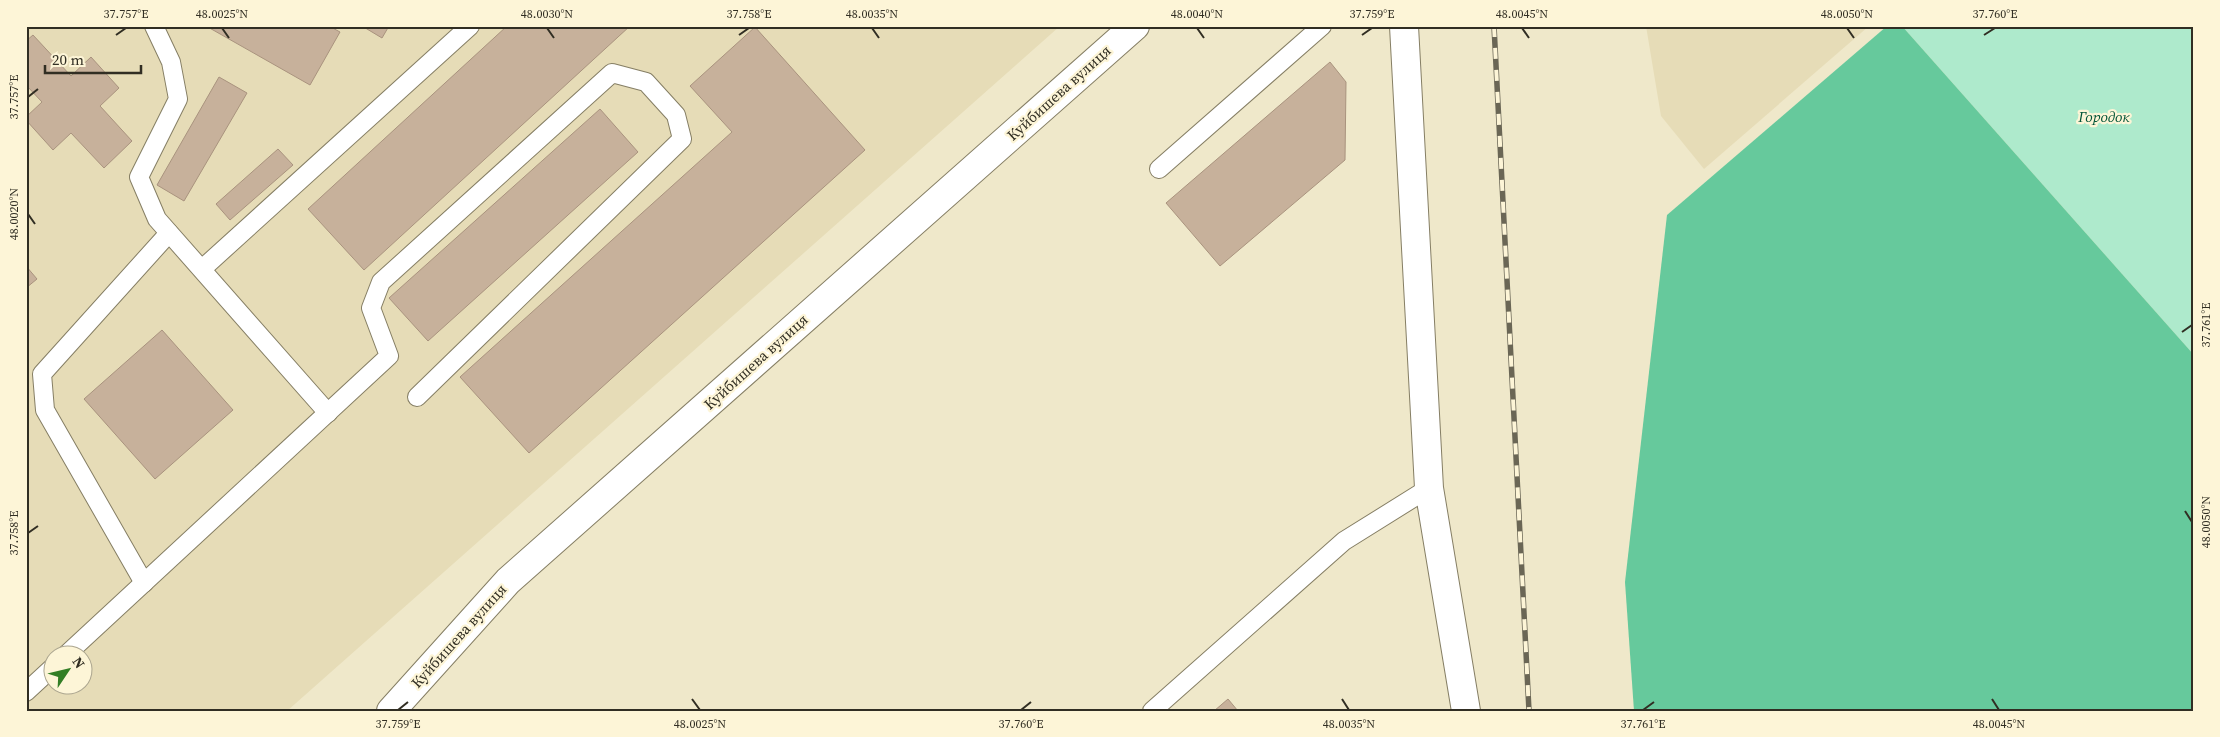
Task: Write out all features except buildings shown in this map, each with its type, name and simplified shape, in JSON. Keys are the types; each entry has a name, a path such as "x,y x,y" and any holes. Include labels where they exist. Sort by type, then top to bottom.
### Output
{"main road":[{"name":"Куйбишева вулиця","path":"390,711 508,581 1135,26"},
{"path":"1404,26 1429,488 1466,711"}],"lane":[{"path":"154,26 171,62 178,99 139,178 157,219 328,413"},
{"path":"202,269 470,26"},
{"path":"1160,169 1322,26"},
{"path":"78,644 388,356 371,308 381,282 612,74 646,82 676,115 682,139 417,397"},
{"path":"144,583 45,410 42,374 169,233"},
{"path":"1152,711 1344,541 1429,488"},
{"path":"26,692 42,677"}],"shaded area":[{"path":"26,26 1060,26 287,711 26,711"},
{"path":"1646,26 1869,26 1704,169 1661,116"}],"green space":[{"path":"1887,26 1902,26 2194,355 2194,711 1634,711 1625,582 1667,215"},
{"name":"Городок","path":"1902,26 2194,26 2194,355"}],"railway":[{"path":"1494,26 1529,711"}]}
